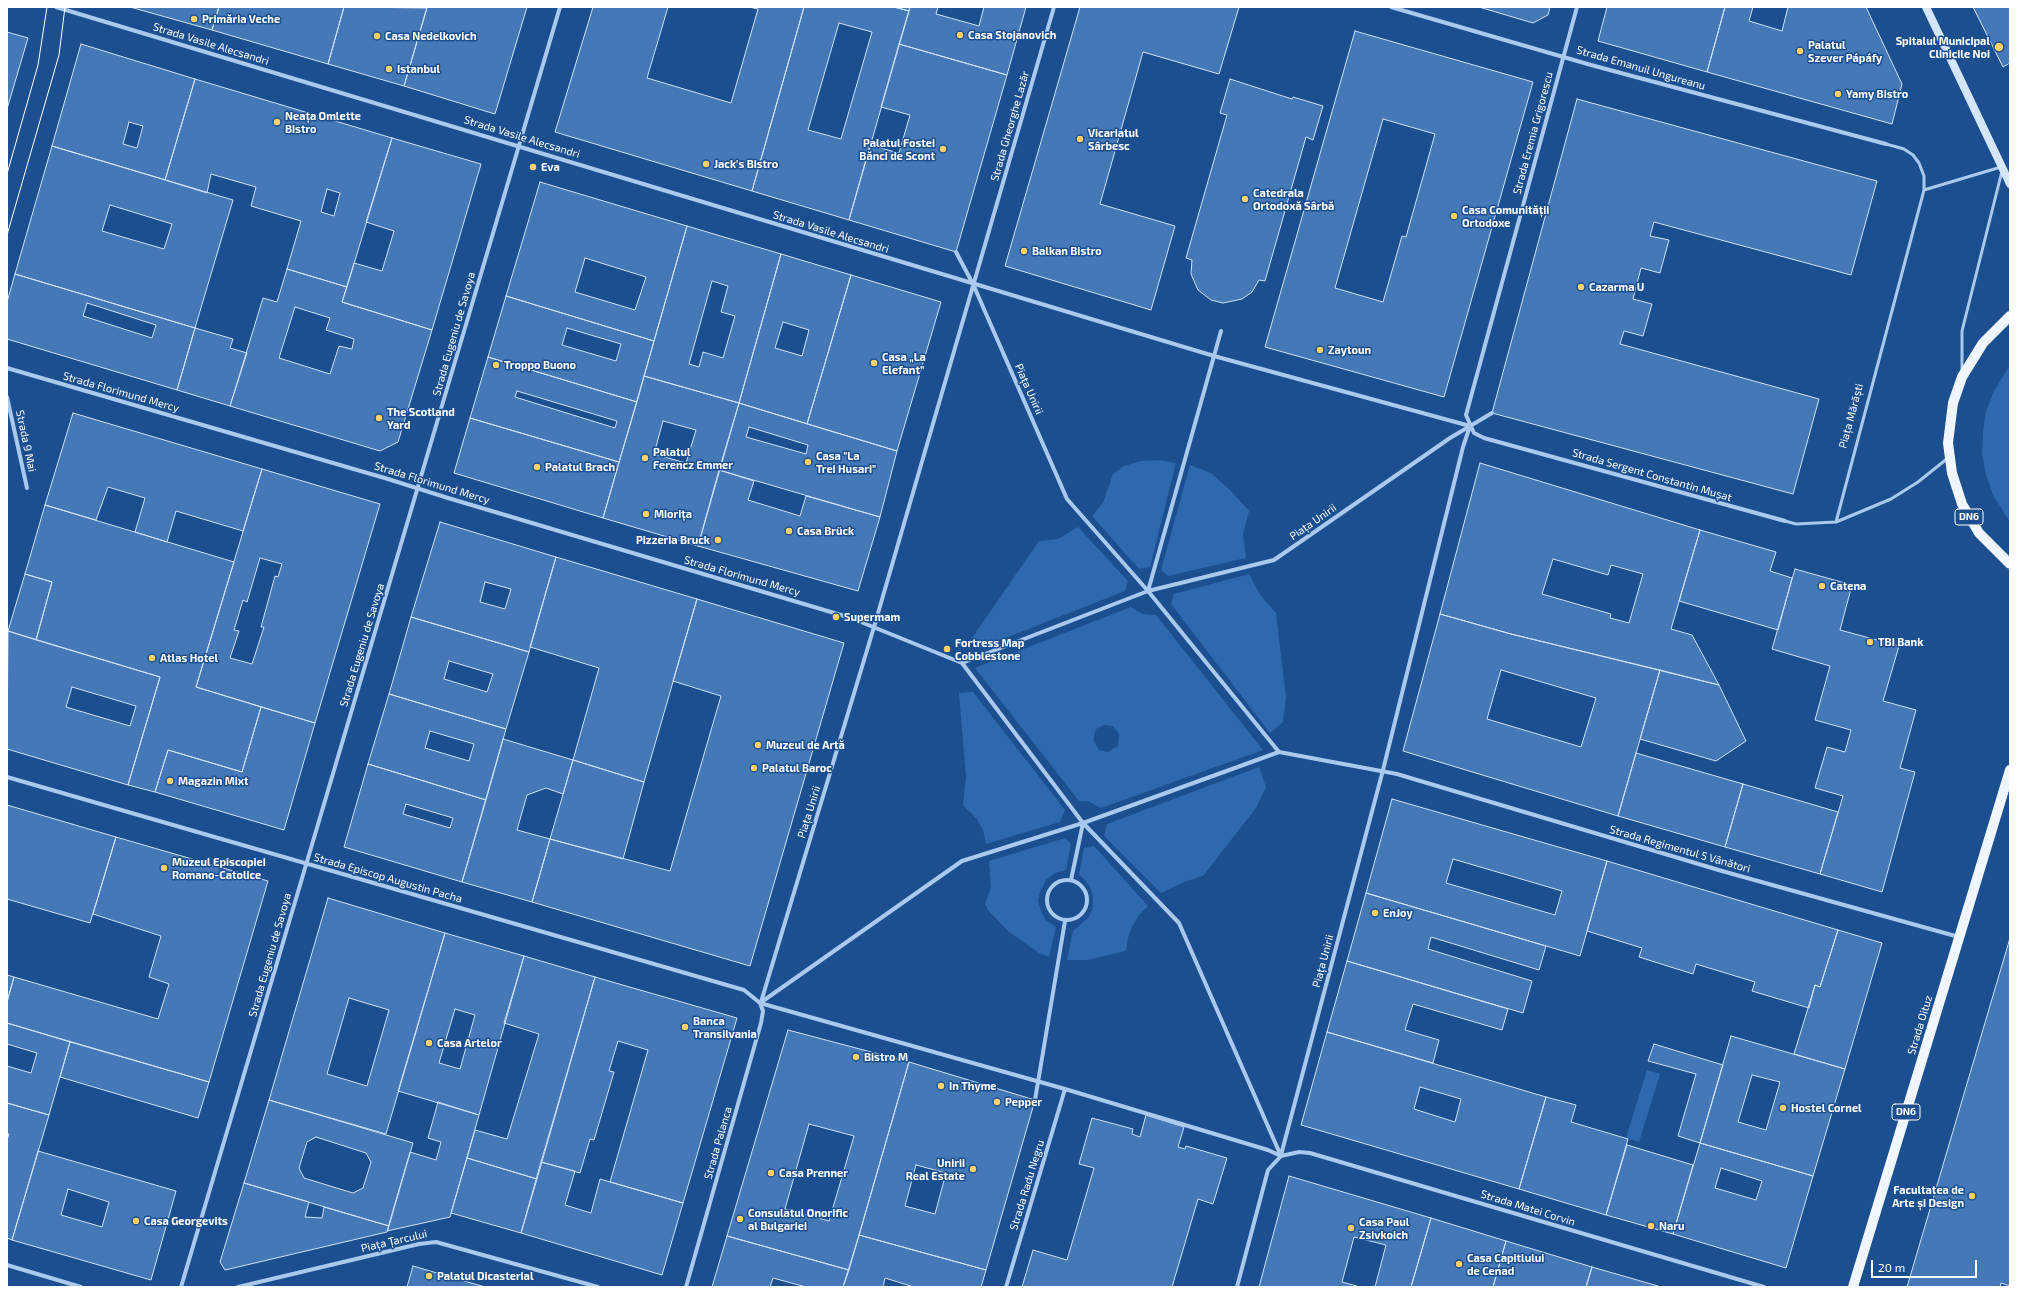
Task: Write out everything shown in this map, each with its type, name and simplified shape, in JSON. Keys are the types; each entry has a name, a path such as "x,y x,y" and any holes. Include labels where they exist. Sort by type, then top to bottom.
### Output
{"main road":[{"path":"1926,7 2010,184"},
{"name":"DN6","path":"2010,316 1983,343 1962,377 1951,416 1949,457 1956,489 1970,519 1989,546 2010,564"},
{"name":"Strada Oituz","path":"1853,1287 2010,770"}],"street":[{"name":"Strada Vasile Alecsandri","path":"56,7 972,284"},
{"name":"Strada Eugeniu de Savoya","path":"181,1287 560,7"},
{"name":"Strada Gheorghe Lazăr","path":"983,250 1054,7"},
{"name":"Strada Emanuil Ungureanu","path":"1391,7 1591,65 1886,144"},
{"name":"Strada Eremia Grigorescu","path":"1470,426 1466,415 1468,404 1577,7"},
{"name":"Piața Unirii","path":"760,1003 874,627 983,250"},
{"name":"Piața Unirii","path":"956,252 972,284 1067,499 1148,591 1278,752"},
{"path":"972,284 1214,356 1470,426"},
{"path":"1148,591 1221,331"},
{"name":"Strada Florimund Mercy","path":"7,368 418,488 851,618 874,627"},
{"name":"Strada 9 Mai","path":"7,397 27,488"},
{"name":"Piața Unirii","path":"962,663 1148,591 1274,560 1450,438 1492,412"},
{"name":"Piața Unirii","path":"1281,1156 1383,770 1463,447 1470,426"},
{"name":"Strada Sergent Constantin Mușat","path":"1470,426 1474,433 1484,438 1785,521"},
{"path":"874,627 962,663 1083,823 1179,923 1281,1156"},
{"path":"760,1003 962,861 1083,823 1278,752 1383,770"},
{"name":"Strada Regimentul 5 Vânători","path":"1383,770 1722,871 1959,937"},
{"name":"Strada Episcop Augustin Pacha","path":"7,777 744,990 760,1003"},
{"path":"1071,880 1083,823"},
{"path":"1071,880 1083,887 1088,900 1083,913 1071,920 1065,921 1053,915 1046,903 1049,890 1058,881 1071,880"},
{"path":"1035,1100 1065,921"},
{"path":"760,1003 1065,1088 1268,1150 1281,1156"},
{"name":"Strada Palanca","path":"686,1287 761,1023 763,1011 760,1003"},
{"name":"Strada Radu Negru","path":"1006,1287 1065,1088"},
{"name":"Strada Matei Corvin","path":"1281,1156 1286,1153 1310,1152 1764,1287"},
{"path":"1237,1287 1268,1170 1281,1156"},
{"name":"Piața Țarcului","path":"238,1287 419,1244 436,1242 598,1287"},
{"path":"7,1265 81,1287"}],"lane":[{"name":"Piața Mărăști","path":"1836,522 1924,190 1924,176 1919,163 1913,155 1904,149 1886,144"},
{"path":"1924,190 2003,167"},
{"path":"1962,377 1962,331 2003,167"},
{"path":"1836,522 1891,499 1918,482 1949,457"},
{"name":"Strada Sergent Constantin Mușat","path":"1785,521 1796,524 1836,522"}],"shaded area":[{"path":"2010,365 2010,522 1993,495 1986,475 1982,453 1986,411 1994,391"},
{"path":"1160,460 1176,463 1150,567 1139,569 1092,516 1103,503 1113,474 1124,466 1141,461"},
{"path":"1190,465 1211,473 1231,491 1249,511 1243,534 1246,558 1168,576 1161,570"},
{"path":"1078,527 1128,581 1125,591 980,648 972,638 1039,541 1058,539"},
{"path":"1249,574 1261,596 1276,613 1286,697 1283,722 1270,733 1171,604 1174,594"},
{"path":"1131,607 1143,614 1156,615 1263,750 1101,808 1088,801 1079,801 975,668","holes":["1104,725 1113,726 1119,734 1118,746 1108,752 1099,750 1094,741 1096,729"]},
{"path":"973,692 1065,810 1060,822 986,844 983,830 976,818 963,805 966,777 959,693"},
{"path":"1259,767 1266,787 1256,808 1203,876 1184,882 1161,893 1104,836 1107,824"},
{"path":"1065,838 1071,844 1066,870 1055,873 1046,880 1040,892 1038,901 1046,920 1056,927 1049,957 1039,953 1009,932 988,910 985,904 991,887 989,861"},
{"path":"1094,846 1148,906 1139,915 1132,927 1128,938 1126,951 1087,960 1067,960 1073,931 1089,917 1093,906 1093,896 1089,885 1079,874 1084,848"},
{"path":"1647,1070 1660,1074 1639,1142 1626,1138"}],"building":[{"name":"Primăria Veche","path":"130,7 219,7 212,30"},
{"path":"219,7 344,7 328,64 212,30"},
{"name":"Casa Nedelkovich","path":"344,7 427,8 404,86 328,64"},
{"path":"427,7 527,7 495,114 404,86"},
{"path":"593,7 668,7 647,78 731,103 758,9 749,7 804,7 752,191 555,132"},
{"path":"804,7 894,7 909,11 849,220 752,191","holes":["839,23 872,32 841,139 808,130"]},
{"path":"894,7 910,7 909,11"},
{"name":"Casa Stojanovich","path":"910,7 938,7 936,14 979,26 984,7 1026,7 1007,75 899,44"},
{"name":"Vicariatul Sârbesc","path":"1080,7 1239,7 1219,74 1143,52 1100,204 1175,226 1151,310 1005,266"},
{"path":"1479,7 1550,7 1548,15 1533,23"},
{"path":"1607,7 1725,7 1707,72 1598,41"},
{"name":"Palatul Szever Pápáfy","path":"1725,7 1753,7 1749,21 1782,31 1788,7 1866,7 1902,84 1892,124 1707,72"},
{"name":"Spitalul Municipal Clinicile Noi","path":"1973,7 2010,7 2010,63 2003,67"},
{"name":"Casa Comunității Ortodoxe","path":"1355,31 1533,82 1444,397 1265,347","holes":["1383,119 1435,134 1406,237 1402,236 1383,302 1335,288"]},
{"path":"7,32 28,38 7,109"},
{"path":"81,44 195,79 165,180 52,146","holes":["129,122 143,126 137,148 123,144"]},
{"name":"Palatul Fostei Bănci de Scont","path":"899,44 1007,75 956,252 849,220 870,145 899,153 910,115 881,107"},
{"path":"195,79 392,138 347,287 287,269 301,221 251,206 256,187 211,174 207,193 165,180","holes":["327,189 340,193 334,216 321,212"]},
{"name":"Catedrala Ortodoxă Sârbă","path":"1230,79 1292,99 1293,97 1323,106 1313,140 1306,137 1265,281 1259,280 1252,292 1242,299 1223,303 1211,300 1198,290 1191,274 1192,260 1186,258 1227,115 1220,113"},
{"name":"Cazarma U","path":"1577,99 1877,181 1851,275 1654,222 1650,236 1669,240 1660,273 1641,268 1633,299 1652,304 1643,336 1624,331 1620,344 1819,399 1793,494 1492,413"},
{"path":"392,138 481,164 432,330 342,302 354,263 382,271 394,231 366,222"},
{"path":"52,146 233,200 195,328 15,274","holes":["110,205 172,224 164,249 102,231"]},
{"path":"540,182 687,226 654,341 506,296","holes":["585,258 646,277 635,310 575,292"]},
{"path":"687,226 781,254 739,403 644,376","holes":["712,281 728,286 721,312 735,316 723,358 703,352 699,367 689,364"]},
{"path":"781,254 851,275 807,424 739,403","holes":["783,322 809,330 802,356 775,348"]},
{"path":"287,269 347,287 342,302 432,330 398,442 380,451 230,406 263,298 277,302","holes":["295,307 330,318 326,330 354,339 352,349 339,346 330,374 279,358"]},
{"path":"15,274 195,328 177,390 7,339 7,302","holes":["87,303 156,325 152,338 83,316"]},
{"name":"Casa „La Elefant”","path":"851,275 941,302 897,451 807,424"},
{"path":"506,296 654,341 637,402 488,357","holes":["567,328 621,344 616,361 562,345"]},
{"path":"195,328 233,339 230,348 247,353 230,406 177,390"},
{"path":"488,357 637,402 619,462 470,418","holes":["517,391 617,421 615,428 515,397"]},
{"name":"Palatul Ferencz Emmer","path":"644,376 739,403 698,546 603,518","holes":["663,421 696,430 686,463 654,454"]},
{"name":"Casa \"La Trei Husari\"","path":"739,403 897,451 880,517 719,470","holes":["749,427 808,445 806,454 746,437"]},
{"path":"73,413 262,469 243,531 176,511 167,542 135,532 145,498 108,487 96,520 45,505"},
{"name":"Palatul Brach","path":"470,418 619,462 603,518 454,473"},
{"path":"1480,463 1700,530 1671,629 1692,635 1719,685 1511,634 1440,614","holes":["1553,559 1608,575 1611,565 1643,574 1629,623 1610,618 1611,614 1542,594"]},
{"path":"262,469 380,504 315,723 196,687","holes":["260,558 282,564 278,577 275,576 261,627 264,627 252,664 230,658 239,631 234,630 243,600 247,602"]},
{"name":"Casa Brück","path":"719,470 754,481 748,500 800,516 806,496 880,517 858,591 698,546"},
{"name":"Atlas Hotel","path":"45,505 234,562 196,687 261,707 242,772 168,750 155,792 128,785 160,677 36,640 52,582 25,574"},
{"path":"440,522 556,557 529,652 411,617","holes":["485,582 511,589 505,609 480,602"]},
{"path":"1700,530 1776,552 1770,571 1792,578 1778,630 1679,601"},
{"path":"556,557 697,599 644,782 573,760 599,668 530,647"},
{"path":"1795,569 1852,585 1840,630 1899,646 1883,701 1916,710 1900,768 1915,772 1882,892 1820,874 1843,796 1815,788 1827,747 1845,752 1851,730 1815,720 1830,666 1772,649"},
{"path":"25,574 52,582 36,640 8,631"},
{"name":"Palatul Baroc","path":"697,599 844,643 750,966 532,902 550,839 670,871 721,696 673,681"},
{"path":"1440,614 1511,634 1660,670 1618,816 1403,751","holes":["1501,670 1596,698 1581,747 1487,719"]},
{"path":"411,617 529,652 506,729 389,694","holes":["449,661 493,674 487,692 444,679"]},
{"path":"8,631 160,677 128,785 7,749","holes":["72,687 136,706 130,726 66,707"]},
{"path":"1660,670 1719,685 1746,741 1716,761 1640,739"},
{"path":"389,694 506,729 486,800 368,764","holes":["430,731 474,744 469,761 425,748"]},
{"path":"261,707 315,723 284,830 155,792 168,750 242,772"},
{"path":"503,739 573,760 563,794 546,788 527,795 517,830 550,839 532,902 462,882"},
{"path":"1636,753 1743,784 1725,847 1618,816"},
{"path":"573,760 644,782 623,859 550,839"},
{"path":"368,764 486,800 462,882 344,847","holes":["406,804 453,818 450,828 403,814"]},
{"path":"1743,784 1838,812 1820,874 1725,847"},
{"path":"1392,799 1607,861 1580,956 1366,893","holes":["1453,859 1562,891 1555,915 1446,883"]},
{"path":"7,805 116,837 90,923 7,899"},
{"path":"116,837 268,881 209,1082 7,1023 7,1002 14,977 158,1019 169,984 149,977 161,936 93,914"},
{"path":"1607,861 1838,930 1820,987 1815,985 1809,1008 1752,991 1755,982 1696,964 1693,974 1639,957 1642,948 1587,931"},
{"path":"1366,893 1546,946 1539,970 1431,937 1428,949 1532,981 1523,1013 1347,961"},
{"path":"328,898 445,933 386,1134 269,1100","holes":["349,998 389,1010 367,1086 327,1074"]},
{"path":"1838,930 1882,943 1845,1069 1794,1054 1815,985 1820,987"},
{"name":"Casa Artelor","path":"445,933 524,956 479,1115 398,1091","holes":["455,1009 475,1015 460,1069 439,1063"]},
{"name":"Facultatea de Arte și Design","path":"2010,938 2010,1286 2001,1283 2000,1287 1907,1287"},
{"path":"524,956 595,977 537,1179 467,1158 475,1130 507,1139 539,1034 504,1023"},
{"path":"1347,961 1508,1009 1502,1030 1413,1004 1405,1030 1439,1040 1433,1063 1327,1032"},
{"path":"7,975 14,977 7,1002"},
{"path":"595,977 737,1018 683,1203 610,1182 648,1050 618,1041 609,1071 614,1072 594,1140 590,1139 580,1173 541,1162"},
{"path":"7,1023 70,1042 49,1115 7,1103 7,1066 31,1073 37,1053 7,1044"},
{"name":"Casa Prenner","path":"788,1030 909,1062 849,1270 727,1236","holes":["809,1124 854,1136 829,1221 785,1209"]},
{"path":"1327,1032 1546,1097 1519,1189 1301,1125","holes":["1420,1087 1461,1099 1455,1122 1414,1109"]},
{"path":"1731,1036 1845,1069 1813,1176 1700,1143","holes":["1752,1075 1780,1082 1766,1130 1738,1122"]},
{"path":"70,1042 209,1082 198,1118 60,1077"},
{"path":"1654,1044 1723,1065 1700,1143 1678,1136 1696,1074 1648,1061"},
{"name":"Unirii Real Estate","path":"909,1062 1035,1100 986,1270 859,1235","holes":["916,1165 946,1173 935,1214 905,1206"]},
{"path":"1546,1097 1576,1105 1571,1122 1628,1139 1606,1215 1519,1189"},
{"path":"269,1100 413,1143 389,1226 244,1183","holes":["316,1137 366,1153 371,1162 363,1188 353,1193 304,1178 299,1168 307,1142"]},
{"path":"438,1102 479,1115 450,1217 387,1231 410,1152 436,1160 441,1142 428,1138"},
{"path":"7,1103 49,1115 12,1240 7,1238 7,1140 9,1134 7,1134"},
{"path":"1146,1115 1184,1127 1178,1147 1185,1149 1186,1146 1227,1158 1213,1204 1198,1199 1172,1287 1022,1287 1033,1250 1067,1260 1094,1168 1079,1164 1092,1118 1133,1129 1132,1134 1140,1137"},
{"path":"1700,1143 1813,1176 1786,1268 1673,1234","holes":["1721,1168 1762,1181 1756,1200 1715,1188"]},
{"path":"1627,1145 1693,1165 1673,1234 1606,1215"},
{"name":"Casa Georgevits","path":"38,1151 176,1191 151,1280 12,1240","holes":["68,1189 109,1202 102,1227 61,1215"]},
{"path":"467,1158 537,1179 521,1233 451,1213"},
{"path":"541,1162 575,1171 565,1205 591,1213 600,1179 683,1203 662,1275 521,1233"},
{"name":"Casa Paul Zsivkoich","path":"1289,1176 1431,1218 1411,1287 1375,1287 1386,1245 1354,1237 1342,1282 1360,1287 1259,1287"},
{"path":"244,1183 309,1202 305,1217 322,1218 324,1207 389,1226 387,1232 225,1270 220,1262"},
{"name":"Casa Capitlului de Cenad","path":"1431,1218 1506,1241 1493,1287 1411,1287"},
{"path":"859,1235 986,1270 981,1287 914,1287 885,1278 883,1287 843,1287"},
{"path":"727,1236 849,1270 843,1287 806,1287 773,1278 770,1287 712,1287"},
{"path":"1506,1241 1592,1267 1586,1287 1493,1287"},
{"name":"Palatul Dicasterial","path":"413,1266 485,1287 407,1287"},
{"path":"1592,1267 1658,1286 1658,1287 1586,1287"}],"tram line":[{"path":"7,174 38,65 47,7"},
{"path":"7,235 59,55 65,7"}],"place":[{"name":"Primăria Veche","path":"194,19"},
{"name":"Casa Stojanovich","path":"960,35"},
{"name":"Casa Nedelkovich","path":"377,36"},
{"name":"Spitalul Municipal Clinicile Noi","path":"1999,47"},
{"name":"Palatul Szever Pápáfy","path":"1800,51"},
{"name":"Istanbul","path":"389,69"},
{"name":"Yamy Bistro","path":"1838,94"},
{"name":"Neața Omlette Bistro","path":"277,122"},
{"name":"Vicariatul Sârbesc","path":"1080,139"},
{"name":"Palatul Fostei Bănci de Scont","path":"943,149"},
{"name":"Jack's Bistro","path":"706,164"},
{"name":"Eva","path":"533,167"},
{"name":"Catedrala Ortodoxă Sârbă","path":"1245,199"},
{"name":"Casa Comunității Ortodoxe","path":"1454,216"},
{"name":"Balkan Bistro","path":"1024,251"},
{"name":"Cazarma U","path":"1581,287"},
{"name":"Zaytoun","path":"1320,350"},
{"name":"Casa „La Elefant”","path":"874,363"},
{"name":"Troppo Buono","path":"496,365"},
{"name":"The Scotland Yard","path":"379,418"},
{"name":"Palatul Ferencz Emmer","path":"645,458"},
{"name":"Casa \"La Trei Husari\"","path":"808,462"},
{"name":"Palatul Brach","path":"537,467"},
{"name":"Miorița","path":"646,514"},
{"name":"Casa Brück","path":"789,531"},
{"name":"Pizzeria Bruck","path":"718,540"},
{"name":"Catena","path":"1822,586"},
{"name":"Supermam","path":"836,617"},
{"name":"TBI Bank","path":"1870,642"},
{"name":"Fortress Map Cobblestone","path":"947,649"},
{"name":"Atlas Hotel","path":"152,658"},
{"name":"Muzeul de Artă","path":"758,745"},
{"name":"Palatul Baroc","path":"754,768"},
{"name":"Magazin Mixt","path":"170,781"},
{"name":"Muzeul Episcopiei Romano-Catolice","path":"164,868"},
{"name":"EnJoy","path":"1375,913"},
{"name":"Banca Transilvania","path":"685,1027"},
{"name":"Casa Artelor","path":"429,1043"},
{"name":"Bistro M","path":"856,1057"},
{"name":"In Thyme","path":"941,1086"},
{"name":"Pepper","path":"997,1102"},
{"name":"Hostel Cornel","path":"1783,1108"},
{"name":"Unirii Real Estate","path":"973,1169"},
{"name":"Casa Prenner","path":"771,1173"},
{"name":"Facultatea de Arte și Design","path":"1972,1196"},
{"name":"Consulatul Onorific al Bulgariei","path":"740,1219"},
{"name":"Casa Georgevits","path":"136,1221"},
{"name":"Naru","path":"1651,1226"},
{"name":"Casa Paul Zsivkoich","path":"1351,1228"},
{"name":"Casa Capitlului de Cenad","path":"1459,1264"},
{"name":"Palatul Dicasterial","path":"429,1276"}]}
